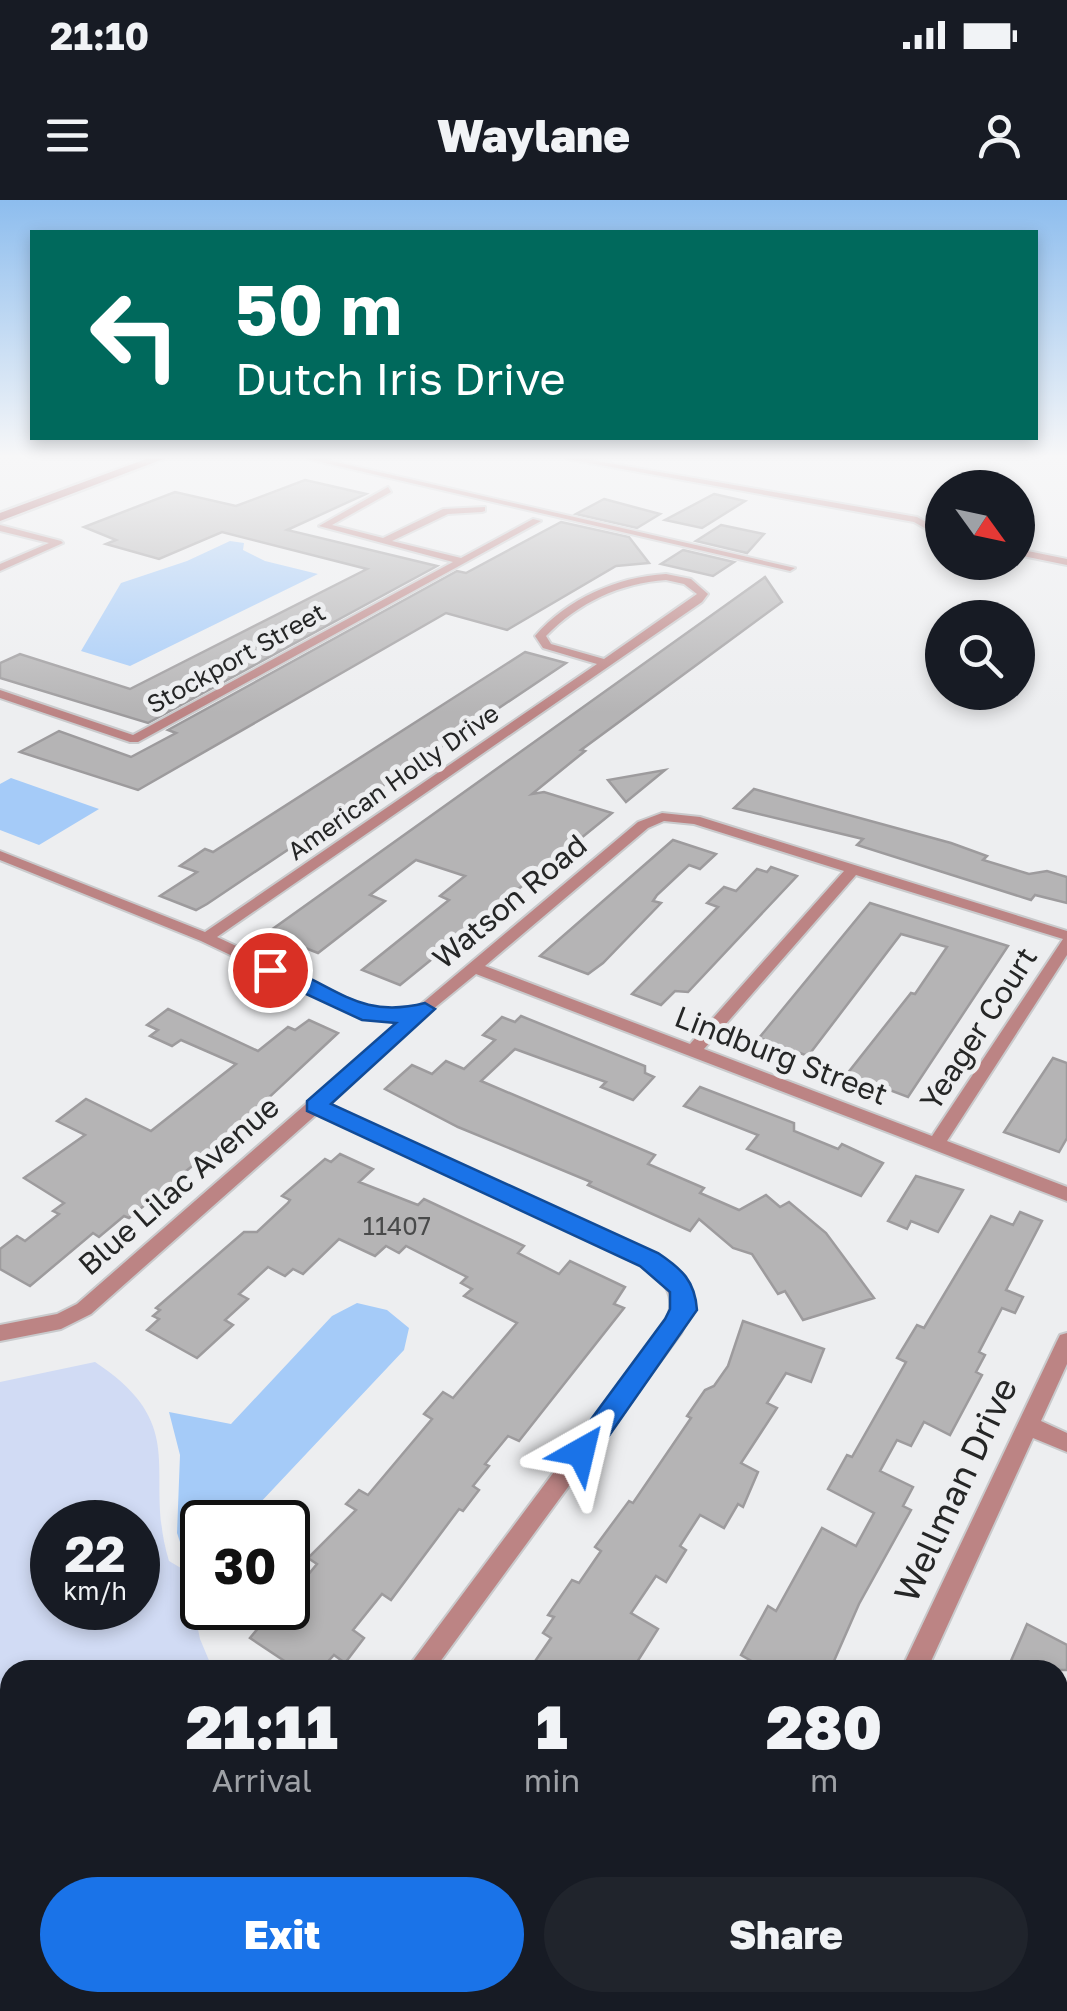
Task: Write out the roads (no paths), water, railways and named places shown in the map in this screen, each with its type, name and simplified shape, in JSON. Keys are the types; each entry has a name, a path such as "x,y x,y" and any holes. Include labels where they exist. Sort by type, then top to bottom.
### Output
{"street":[{"path":"0,568 56,544"},
{"path":"388,544 461,562"},
{"name":"Stockport Street","path":"0,694 134,739 494,544"},
{"path":"683,544 790,568"},
{"path":"1035,555 1067,562"},
{"name":"American Holly Drive","path":"206,938 698,600 703,594 698,586 673,579 632,577 540,636 540,641 554,649 605,663"},
{"name":"Watson Road","path":"0,855 206,938 370,1015 402,1017 425,1009 643,825 662,818 695,820 1067,936"},
{"path":"692,1052 853,869"},
{"name":"Yeager Court","path":"936,1144 1067,944"},
{"name":"Lindburg Street","path":"476,968 1067,1194"},
{"name":"Blue Lilac Avenue","path":"0,1333 61,1321 84,1309 425,1009"},
{"path":"315,1106 649,1260 672,1275 683,1291 684,1310 674,1327 426,1660"},
{"name":"Wellman Drive","path":"919,1660 1067,1342"},
{"path":"1028,1424 1067,1442"}],"water":[{"path":"225,544 244,544 243,550 265,561 318,574 130,666 81,651 121,583"},
{"path":"11,778 99,809 39,845 0,830 0,784"},
{"path":"357,1303 387,1310 409,1328 404,1350 263,1500 180,1500 180,1542 177,1533 180,1455 169,1412 231,1424 332,1316"}]}
